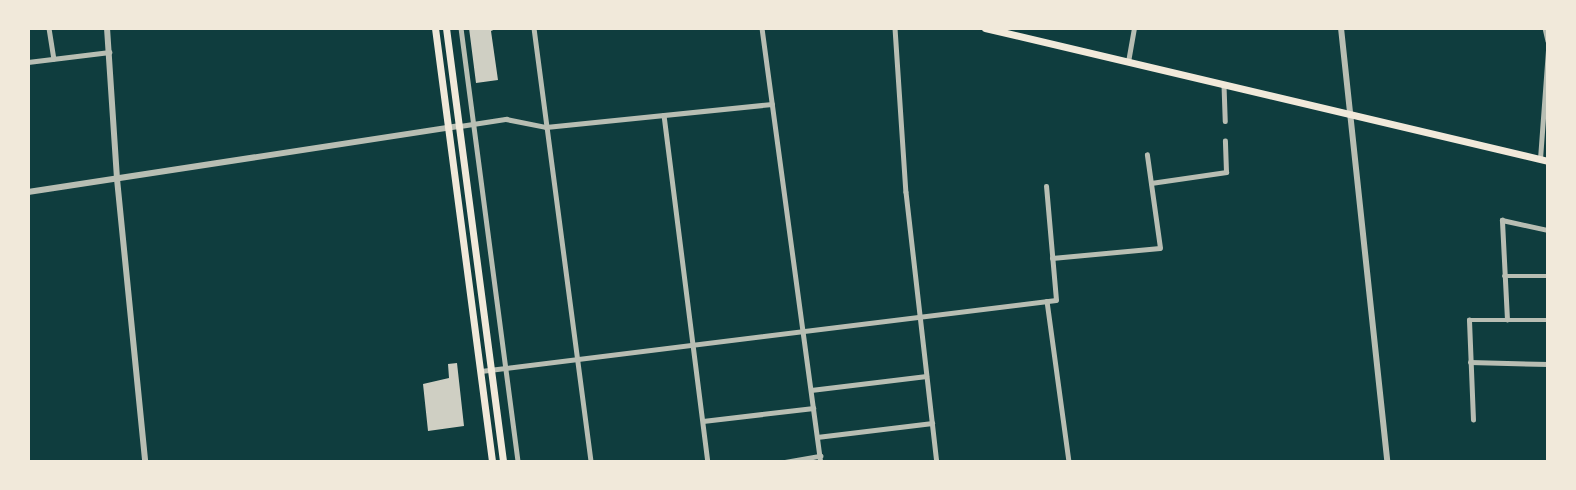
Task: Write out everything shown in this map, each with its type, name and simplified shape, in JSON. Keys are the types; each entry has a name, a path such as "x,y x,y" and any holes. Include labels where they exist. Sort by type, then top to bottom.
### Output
{"main road":[{"path":"435,28 492,462"},
{"path":"446,28 503,462"},
{"path":"985,28 1544,160"}],"street":[{"path":"49,28 54,59"},
{"path":"107,28 117,179 145,462"},
{"path":"461,28 518,462"},
{"path":"534,28 591,462"},
{"path":"762,28 820,459 785,462"},
{"path":"895,28 919,318 937,462"},
{"path":"1128,62 1134,28"},
{"path":"1341,28 1387,462"},
{"path":"1545,28 1548,42"},
{"path":"1544,160 1548,49"},
{"path":"28,62 109,52"},
{"path":"1224,85 1225,121"},
{"path":"28,192 506,119 546,127 772,104"},
{"path":"664,115 708,462"},
{"path":"1151,183 1226,172 1225,141"},
{"path":"1052,258 1160,248 1147,155"},
{"path":"481,371 1056,300 1046,186"},
{"path":"1507,320 1502,220 1548,230"},
{"path":"1504,276 1548,276"},
{"path":"1047,301 1069,462"},
{"path":"1473,420 1469,320 1548,320"},
{"path":"1470,362 1548,364"},
{"path":"811,390 926,376"},
{"path":"703,421 813,408"},
{"path":"817,437 932,423"}],"building":[{"path":"469,28 498,28 491,31 498,80 476,83"},
{"path":"457,363 464,426 428,431 423,384 449,378 448,364"}]}
